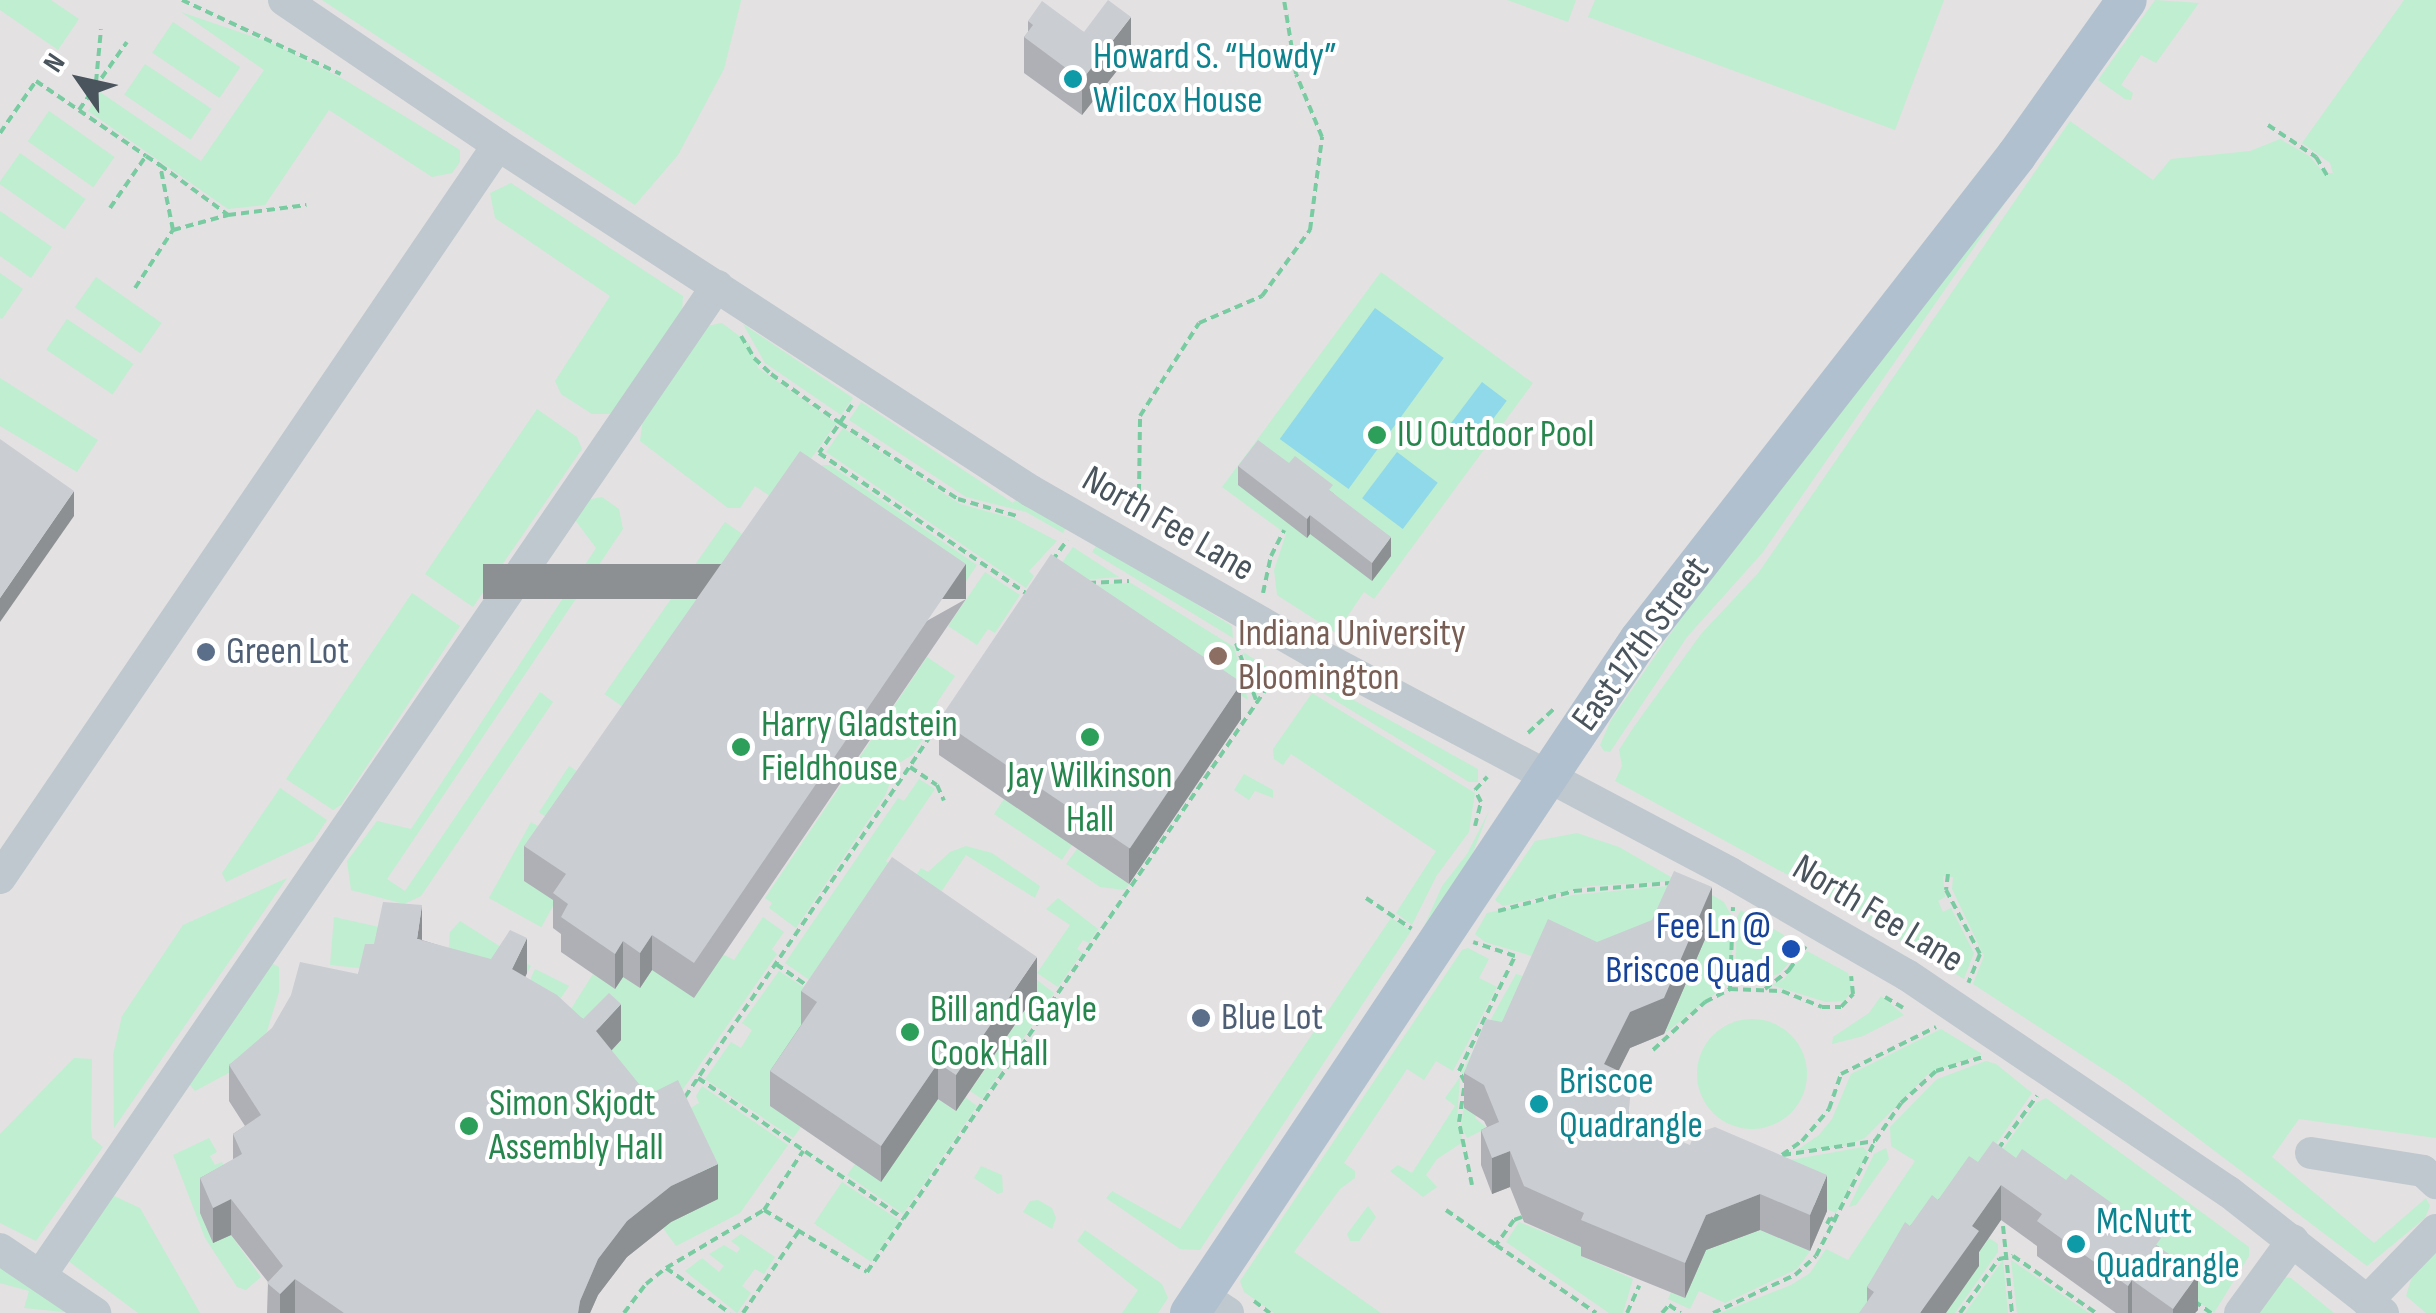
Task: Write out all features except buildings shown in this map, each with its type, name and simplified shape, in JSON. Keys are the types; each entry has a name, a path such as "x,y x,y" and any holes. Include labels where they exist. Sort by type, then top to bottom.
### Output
{"main road":[{"name":"East 17th Street","path":"1206,1307 1638,640 2016,156 2127,0"}],"street":[{"name":"North Fee Lane","path":"284,0 498,146 1124,547 1546,778 1730,873 1907,976 2079,1087 2293,1240 2375,1307"},
{"path":"0,878 498,146"},
{"path":"42,1273 717,286"},
{"path":"2311,1153 2424,1171 2436,1183"},
{"path":"2375,1307 2436,1230"},
{"path":"2240,1313 2293,1240"},
{"path":"0,1249 42,1273 95,1313"}],"path":[{"path":"182,0 345,77"},
{"path":"1130,528 1139,492 1140,416 1199,323 1262,296 1310,230 1322,137 1296,74 1284,0"},
{"path":"96,87 101,30"},
{"path":"79,110 128,42"},
{"path":"0,133 36,81 228,215"},
{"path":"2268,124 2316,157 2328,176"},
{"path":"110,208 146,156"},
{"path":"160,165 172,230"},
{"path":"134,288 172,230 228,215 306,205"},
{"path":"737,330 754,358 770,374 840,422 958,499 1026,520"},
{"path":"858,396 819,453 1027,594 1034,586"},
{"path":"1262,602 1271,556 1284,530"},
{"path":"1045,570 1067,540 1052,532"},
{"path":"1074,584 1133,580"},
{"path":"1236,643 1257,703"},
{"path":"764,1210 867,1272 1279,670"},
{"path":"677,1104 942,720"},
{"path":"910,767 936,785 944,801"},
{"path":"1948,874 1946,890 1980,954 1965,987"},
{"path":"1483,911 1574,891 1673,883"},
{"path":"1366,898 1416,932"},
{"path":"1730,990 1733,902 1748,911"},
{"path":"1792,938 1821,955"},
{"path":"1464,939 1529,961"},
{"path":"1766,989 1789,970 1806,946"},
{"path":"1472,1186 1460,1129 1465,1082 1458,1071 1515,956"},
{"path":"776,964 822,996"},
{"path":"1652,1050 1705,1002 1730,990 1766,989 1822,1007 1841,1008 1853,994 1850,973"},
{"path":"1881,994 1903,1008"},
{"path":"1875,1140 1782,1155 1802,1141 1829,1110 1841,1074 1932,1027 1946,1027"},
{"path":"1713,1313 1796,1276 1816,1256 1875,1140 1901,1103 1936,1071 1990,1055 1976,1045"},
{"path":"698,1078 904,1219"},
{"path":"1989,1162 2042,1089"},
{"path":"624,1313 646,1284 666,1268 764,1210 804,1150"},
{"path":"1446,1210 1596,1313"},
{"path":"1496,1244 1514,1220 1522,1217"},
{"path":"1826,1224 1830,1218 1836,1220"},
{"path":"2004,1226 2012,1313"},
{"path":"743,1313 799,1231"},
{"path":"1960,1313 1999,1259 2013,1256 2096,1313"},
{"path":"666,1268 730,1313"},
{"path":"1627,1313 1639,1286"},
{"path":"2181,1292 2211,1313"},
{"path":"1662,1313 1667,1304 1681,1313"}],"shaded area":[{"name":"Indiana University Bloomington","path":"0,0 2436,0 2436,1313 0,1313"}],"green space":[{"path":"0,0 51,0 79,19 58,50 0,10"},
{"path":"322,0 741,1 724,69 678,155 635,205"},
{"path":"1507,0 1576,0 1568,22"},
{"path":"1595,0 1944,0 1895,130 1588,17"},
{"path":"2155,0 2199,3 2156,63 2141,55 2121,85 2133,93 2131,100 2125,99 2098,80"},
{"path":"2404,0 2436,0 2436,1138 2299,1119 2272,1157 2374,1243 2426,1198 2430,1206 2425,1218 2367,1266 2126,1084 1973,984 1984,956 1952,889 1953,877 1943,876 1945,897 1938,901 1943,912 1951,908 1974,953 1964,979 1834,900 1615,781 1622,766 1619,750 1633,728 1701,634 1759,572 2070,121 2153,180 2171,159 2250,151 2280,139 2309,156 2324,173 2333,173 2330,163 2302,143"},
{"path":"181,12 271,43 345,80 460,150 460,162 452,173 432,177 329,110 265,205 228,209 88,111 100,92 201,161 264,70"},
{"path":"173,22 240,67 219,98 152,53"},
{"path":"145,64 211,109 191,139 124,95"},
{"path":"2077,99 1763,552 1687,637 1610,752 1604,751 1600,745 1611,720 1686,611"},
{"path":"49,111 115,157 93,187 28,141"},
{"path":"20,153 86,199 64,229 0,184"},
{"path":"511,183 683,296 682,312 618,409 609,414 592,414 561,394 555,381 610,296 495,218 490,193"},
{"path":"0,211 52,247 31,278 0,256"},
{"name":"IU Outdoor Pool","path":"1381,272 1533,383 1374,599 1364,592 1336,633 1277,595 1274,570 1286,534 1222,487"},
{"path":"0,273 23,289 2,319 0,318"},
{"path":"96,277 162,323 140,353 75,307"},
{"path":"67,319 133,364 113,394 46,350"},
{"path":"722,323 750,344 758,368 836,423 780,503 755,486 740,508 728,508 640,441 643,419 707,326"},
{"path":"743,324 853,398 841,415 765,363"},
{"path":"0,378 98,440 77,472 0,426"},
{"path":"861,402 1013,503 1018,497 1067,526 1063,533 1026,512 966,497 849,420"},
{"path":"537,409 577,437 582,449 473,607 425,574"},
{"path":"843,428 960,504 1015,519 1057,541 1029,571 1034,576 1026,588 826,452"},
{"path":"822,465 830,465 977,565 958,593 805,490"},
{"path":"602,497 619,509 623,529 387,879 405,891 540,692 553,702 421,896 404,904 351,890 347,861 377,821 411,829 596,548 575,520 587,500"},
{"path":"725,522 758,545 637,717 605,694"},
{"path":"1098,543 1232,626 1233,638 1092,552"},
{"path":"1073,547 1119,577 1070,581 1058,568"},
{"path":"985,572 1020,595 995,633 988,629 977,645 948,626"},
{"path":"1131,583 1234,647 1248,700 1074,586"},
{"path":"412,593 460,626 341,805 333,810 286,779"},
{"path":"1243,652 1273,671 1257,696"},
{"path":"927,657 955,676 936,704 943,710 912,755 896,765 886,794 796,928 769,908 772,903 765,898"},
{"path":"1330,687 1478,769 1478,782 1469,782 1318,690"},
{"path":"1312,693 1475,793 1469,832 1437,875 1412,925 1396,913 1436,851 1291,754 1283,765 1274,759 1273,749"},
{"path":"569,766 592,781 562,827 539,812"},
{"path":"1244,774 1273,790 1273,798 1255,791 1249,800 1234,790"},
{"path":"919,779 935,789 886,861 904,874 825,991 785,963 898,798 904,801"},
{"path":"280,788 327,820 313,841 226,882 222,873"},
{"path":"1004,799 1072,845 1062,860 994,814"},
{"path":"1489,811 1472,855 1422,931 1442,886 1467,854"},
{"path":"531,822 583,851 541,927 489,898"},
{"path":"1577,833 1619,847 1678,881 1589,886 1503,906 1495,900 1535,841"},
{"path":"966,846 992,853 1040,886 1035,898 966,855 935,901 910,884 921,868 928,872 950,852"},
{"path":"1077,849 1129,884 1125,890 1100,887 1066,864"},
{"path":"287,878 114,1128 113,1055 122,1016 183,925"},
{"path":"1668,886 1652,956 1545,960 1485,942 1475,934 1487,913 1573,895"},
{"path":"1712,895 1724,902 1731,915 1733,947 1726,985 1664,1034 1712,923"},
{"path":"1058,898 1098,929 1089,943 1083,940 1077,949 1082,953 1058,987 1037,973 1070,925 1046,909"},
{"path":"1741,910 1784,935 1778,952 1791,961 1779,974 1760,978 1759,984 1735,986 1737,917"},
{"path":"334,917 379,927 376,970 330,965"},
{"path":"763,917 784,932 772,949 777,954 681,1092 635,1113 557,1031 593,974 615,988 623,977 640,988 655,966 724,955 734,960"},
{"path":"1391,918 1411,931 1200,1250 1180,1249 1106,1198 1112,1191 1180,1229"},
{"path":"460,921 531,966 527,973 448,959 450,932"},
{"path":"1468,948 1489,959 1479,978 1497,987 1453,1071 1436,1061 1424,1080 1407,1069 1344,1163 1355,1171 1355,1178 1340,1189 1294,1252 1381,1313 1274,1313 1244,1292 1240,1281 1462,950"},
{"path":"1807,951 1848,973 1852,989 1845,1001 1826,1002 1772,985 1784,979"},
{"path":"271,963 279,967 279,992 266,1034 238,1068 195,1091 189,1084"},
{"path":"535,969 569,986 544,1023 518,1008"},
{"path":"779,971 820,998 770,1106 801,1127 793,1138 705,1079 731,1042 741,1048 752,1030 742,1023"},
{"path":"1516,974 1527,977 1475,1118 1487,1128 1467,1138 1461,1126 1468,1080 1461,1073"},
{"path":"1037,980 1054,993 982,1099 970,1091 1037,993"},
{"path":"1881,996 1904,1015 1863,1036 1832,1044 1833,1037 1869,1013"},
{"path":"1752,1019 1773,1023 1791,1035 1803,1053 1807,1074 1803,1095 1791,1113 1773,1125 1752,1129 1731,1125 1713,1113 1701,1095 1697,1074 1701,1053 1713,1035 1731,1023"},
{"path":"1941,1029 1982,1054 1928,1074 1865,1138 1845,1146 1796,1151 1819,1135 1832,1119 1851,1074"},
{"path":"74,1058 92,1059 92,1138 103,1147 36,1241 0,1223 0,1134"},
{"path":"1986,1061 1996,1064 2032,1093 1970,1181 1896,1260 1860,1313 1720,1313 1791,1285 1810,1273 1826,1249 1848,1260 1915,1161 1891,1146 1890,1127 1937,1079"},
{"path":"1460,1077 1457,1119 1463,1142 1437,1159 1426,1175 1437,1187 1423,1197 1390,1171 1398,1165 1412,1173 1455,1106 1445,1098"},
{"path":"702,1086 788,1145 740,1213 676,1246 663,1228 678,1115 699,1103 696,1096"},
{"path":"965,1097 977,1106 903,1214 847,1175 855,1164 938,1099 955,1111"},
{"path":"2046,1098 2249,1247 2249,1256 2214,1313 2071,1210 1971,1193 2036,1103"},
{"path":"209,1138 217,1152 210,1156 215,1165 222,1162 236,1193 231,1235 261,1277 246,1290 237,1287 205,1238 173,1155"},
{"path":"1863,1147 1868,1153 1836,1213 1715,1163 1796,1159"},
{"path":"1886,1148 1889,1159 1856,1205 1849,1207 1874,1154"},
{"path":"981,1166 1002,1175 1003,1192 998,1194 974,1178"},
{"path":"842,1182 899,1221 871,1262 814,1223"},
{"path":"112,1195 140,1208 200,1313 138,1313 63,1257"},
{"path":"1038,1200 1052,1208 1056,1218 1052,1229 1023,1212 1030,1201"},
{"path":"1368,1206 1376,1217 1359,1241 1350,1241 1347,1234"},
{"path":"1519,1222 1584,1248 1581,1256 1633,1279 1623,1313 1609,1313 1506,1242"},
{"path":"1085,1230 1162,1284 1168,1298 1158,1313 1122,1313 1138,1290 1077,1241"},
{"path":"1760,1230 1810,1251 1797,1269 1725,1303 1699,1291 1690,1309 1668,1299 1671,1292 1685,1298 1706,1250"},
{"path":"741,1234 775,1257 764,1274 755,1269 742,1286 751,1293 737,1313 685,1271 702,1258 719,1272 724,1266 709,1254 724,1245 737,1253 740,1248 731,1241"},
{"path":"1989,1238 1998,1244 1998,1252 1955,1313 1946,1313 1978,1267 1972,1262"},
{"path":"2436,1252 2436,1313 2426,1313 2406,1296 2412,1277"},
{"path":"2003,1260 2008,1313 1965,1313"},
{"path":"2011,1260 2089,1313 2017,1313"},
{"path":"0,1267 74,1313 24,1308 29,1291 0,1283"},
{"path":"2282,1277 2291,1278 2334,1313 2252,1313"}],"water":[{"path":"1375,308 1444,358 1349,489 1280,439"},
{"path":"1482,382 1507,401 1472,446 1448,428"},
{"path":"1397,452 1438,483 1403,529 1362,498"}],"place":[{"name":"Howard S. “Howdy” Wilcox House","path":"1073,79"},
{"name":"IU Outdoor Pool","path":"1377,435"},
{"name":"Green Lot","path":"206,652"},
{"name":"Indiana University Bloomington","path":"1218,656"},
{"name":"Jay Wilkinson Hall","path":"1090,737"},
{"name":"Harry Gladstein Fieldhouse","path":"741,747"},
{"name":"Fee Ln @ Briscoe Quad","path":"1791,949"},
{"name":"Blue Lot","path":"1201,1018"},
{"name":"Bill and Gayle Cook Hall","path":"910,1032"},
{"name":"Briscoe Quadrangle","path":"1539,1104"},
{"name":"Simon Skjodt Assembly Hall","path":"469,1126"},
{"name":"McNutt Quadrangle","path":"2076,1244"}]}
